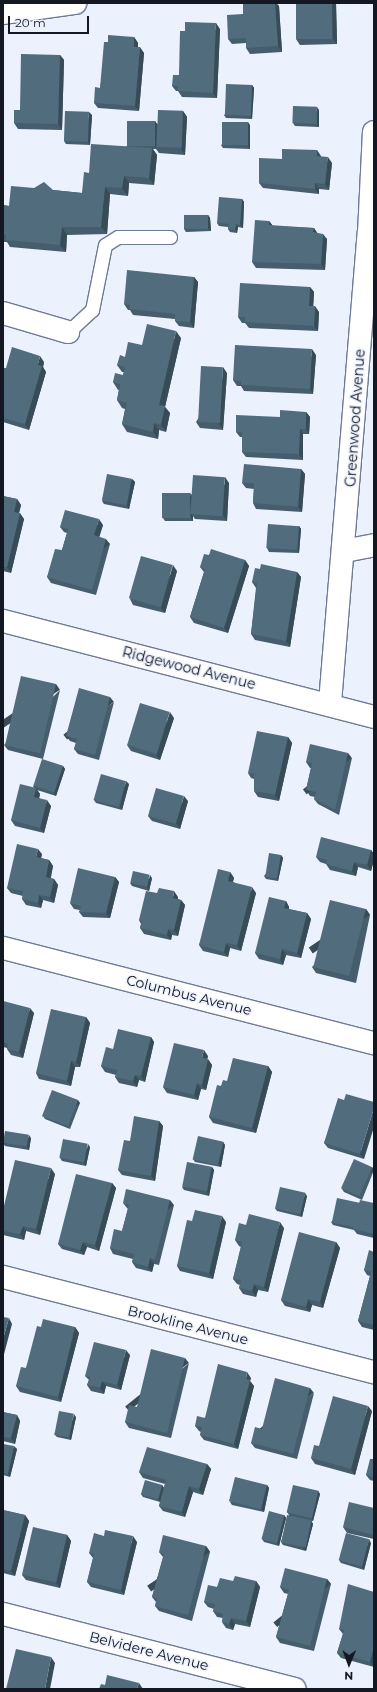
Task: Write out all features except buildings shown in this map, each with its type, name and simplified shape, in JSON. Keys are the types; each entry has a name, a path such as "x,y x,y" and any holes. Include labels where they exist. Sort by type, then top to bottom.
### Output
{"street":[{"path":"3,13 75,3"},
{"name":"Greenwood Avenue","path":"330,703 372,232 374,132"},
{"path":"3,313 68,332"},
{"path":"344,551 374,545"},
{"name":"Ridgewood Avenue","path":"3,621 330,703 374,717"},
{"name":"Columbus Avenue","path":"3,948 374,1043"},
{"name":"Brookline Avenue","path":"3,1277 374,1372"},
{"name":"Belvidere Avenue","path":"3,1614 295,1689"}],"lane":[{"path":"68,332 92,310 105,245 118,237 170,237"}]}
